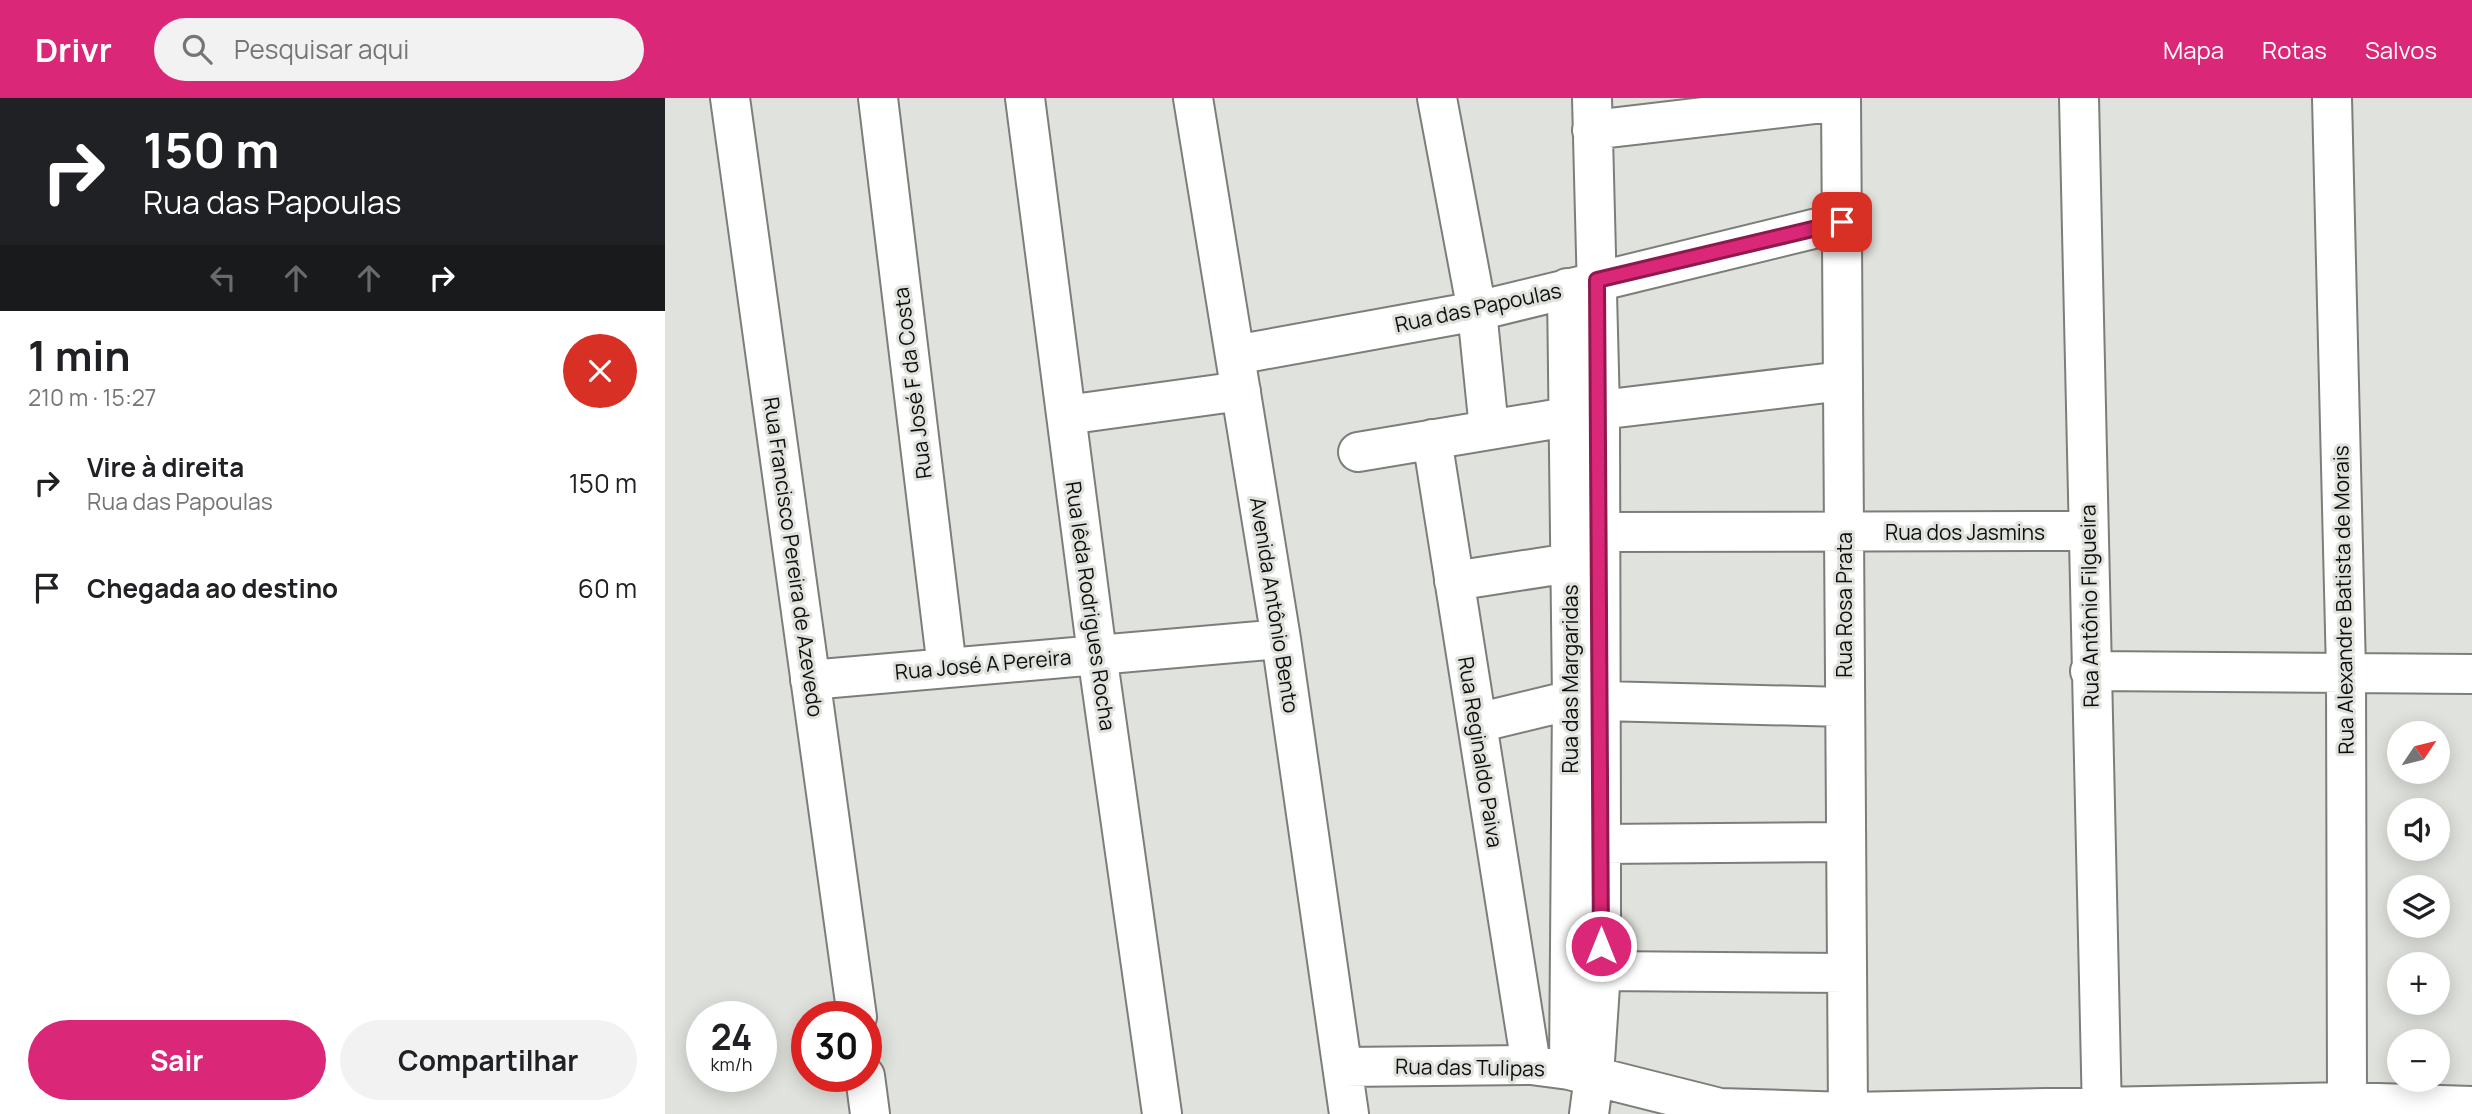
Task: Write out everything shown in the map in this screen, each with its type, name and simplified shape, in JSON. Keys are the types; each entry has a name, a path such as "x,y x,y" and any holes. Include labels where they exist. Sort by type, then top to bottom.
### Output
{"street":[{"name":"Rua Francisco Pereira de Azevedo","path":"730,98 855,1001"},
{"name":"Rua José F da Costa","path":"878,98 947,668"},
{"name":"Rua Iêda Rodrigues Rocha","path":"1025,98 1097,654 1162,1114"},
{"name":"Avenida Antônio Bento","path":"1193,98 1281,639 1349,1114"},
{"path":"1437,98 1477,311 1489,429"},
{"name":"Rua Antônio Filgueira","path":"2079,98 2101,1111"},
{"name":"Rua Alexandre Batista de Morais","path":"2332,98 2346,671 2347,1102"},
{"path":"1592,114 1841,99"},
{"name":"Rua Rosa Prata","path":"1841,99 1848,1112"},
{"name":"Rua das Margaridas","path":"1582,1073 1601,971 1601,844 1570,563 1583,413 1582,284 1592,114"},
{"name":"Rua das Papoulas","path":"1066,415 1582,284 1842,222"},
{"path":"1359,452 1583,413 1843,381"},
{"name":"Rua das Margaridas","path":"1582,1073 1587,701 1600,533 1583,413"},
{"name":"Rua Reginaldo Paiva","path":"1432,439 1531,1065"},
{"name":"Rua dos Jasmins","path":"1600,533 2087,531"},
{"path":"1454,581 1570,563"},
{"name":"Rua José A Pereira","path":"810,680 1281,639"},
{"path":"2091,671 2472,674"},
{"path":"1477,723 1587,701 1845,706"},
{"path":"1601,844 1846,842"},
{"path":"1601,971 1846,973"},
{"name":"Rua das Tulipas","path":"1344,1067 1531,1065 1582,1073 1720,1108 1848,1112 2101,1111 2347,1102 2472,1106"},
{"path":"1582,1073 1589,1114"},
{"path":"867,1092 870,1114"}],"route":[{"path":"1601,946 1600,410 1597,280 1842,222"}]}
